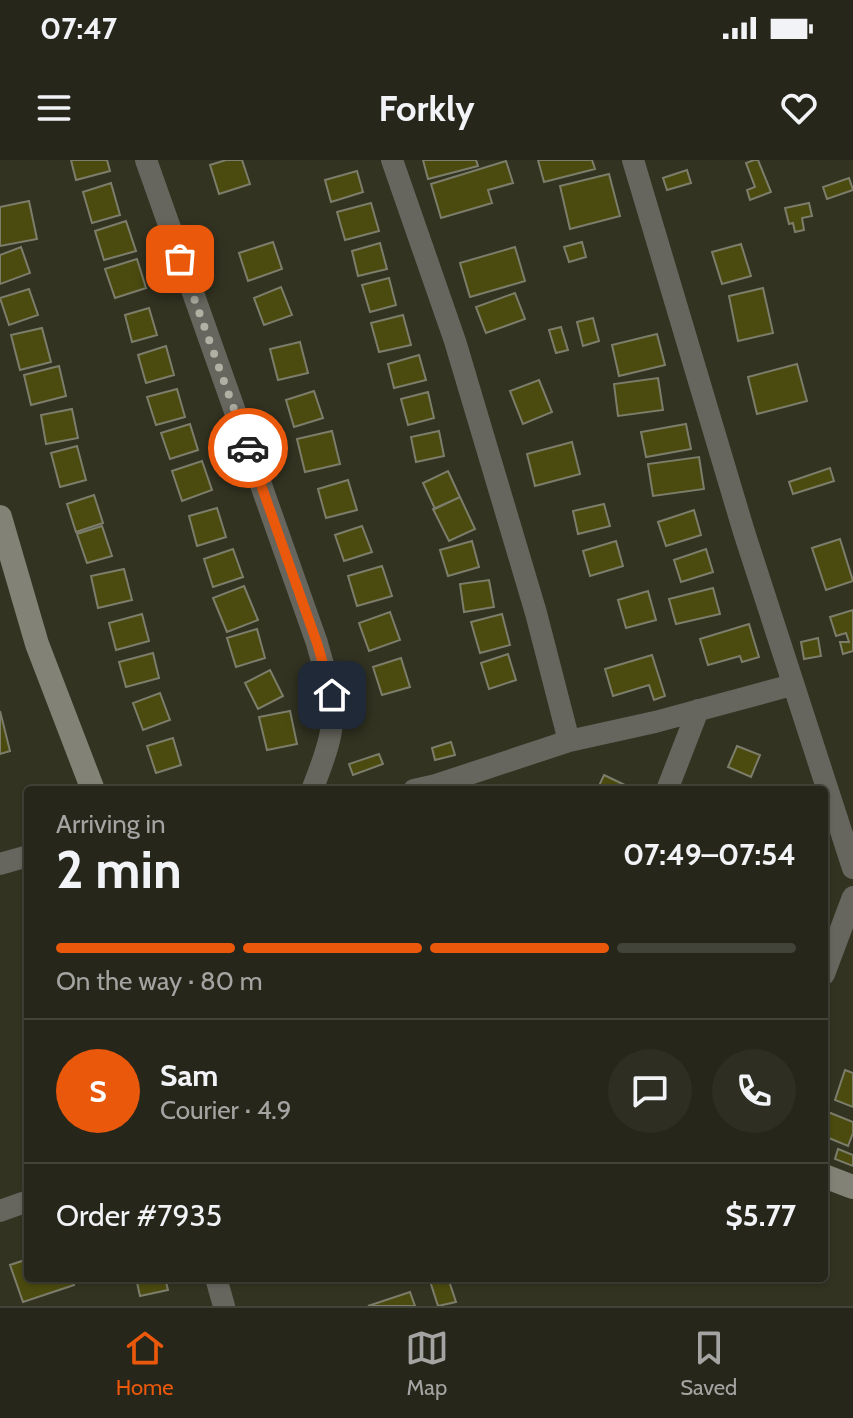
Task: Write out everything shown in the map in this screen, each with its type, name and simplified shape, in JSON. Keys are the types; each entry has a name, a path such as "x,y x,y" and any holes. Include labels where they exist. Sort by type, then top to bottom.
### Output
{"main road":[{"path":"0,517 37,644 91,786"},
{"path":"828,1178 853,1187"}],"street":[{"path":"146,160 317,643 332,695 329,741 313,786"},
{"path":"392,160 455,341 536,613 569,741"},
{"path":"633,160 744,532 826,786"},
{"path":"434,786 569,741 792,685"},
{"path":"669,786 698,710"},
{"path":"828,793 853,868"},
{"path":"0,864 24,857"},
{"path":"828,963 853,897"},
{"path":"0,1211 24,1202"},
{"path":"217,1282 224,1306"}],"building":[{"path":"71,160 107,160 110,171 76,180"},
{"path":"226,160 242,160 250,184 219,194 210,165"},
{"path":"423,160 476,160 478,166 428,179"},
{"path":"538,160 592,160 595,169 544,182"},
{"path":"758,160 771,192 750,200 747,190 755,187 746,163"},
{"path":"506,161 513,183 488,190 492,203 441,218 431,184"},
{"path":"687,170 691,183 667,190 663,178"},
{"path":"357,171 363,192 331,202 325,180"},
{"path":"609,174 620,216 570,229 560,186"},
{"path":"849,178 853,190 827,199 823,187"},
{"path":"111,183 120,215 92,223 83,192"},
{"path":"29,201 37,239 0,246 0,207"},
{"path":"371,203 379,231 345,240 337,212"},
{"path":"809,203 812,216 802,218 804,230 795,232 793,223 789,224 785,208"},
{"path":"126,221 136,251 104,260 95,231"},
{"path":"273,242 282,269 248,281 239,253"},
{"path":"582,242 586,257 569,262 564,247"},
{"path":"380,243 387,269 358,276 352,251"},
{"path":"741,244 751,276 722,284 712,252"},
{"path":"21,247 30,273 0,284 0,255"},
{"path":"515,247 525,281 470,297 460,263"},
{"path":"137,259 146,288 115,298 105,269"},
{"path":"389,278 396,305 370,312 362,285"},
{"path":"281,287 292,315 264,325 254,298"},
{"path":"763,288 773,333 738,341 729,296"},
{"path":"29,289 38,315 9,325 0,298"},
{"path":"515,293 525,319 486,333 476,307"},
{"path":"149,308 157,335 132,342 125,315"},
{"path":"403,315 411,345 379,352 371,323"},
{"path":"593,318 599,341 583,346 577,322"},
{"path":"561,327 568,350 556,353 549,330"},
{"path":"42,328 51,362 20,370 11,335"},
{"path":"657,334 665,365 619,376 612,345"},
{"path":"300,342 308,373 278,380 270,349"},
{"path":"166,346 174,375 146,383 138,355"},
{"path":"419,355 426,380 394,388 388,364"},
{"path":"797,364 807,401 757,414 748,377"},
{"path":"59,366 66,396 31,405 24,375"},
{"path":"658,378 663,410 618,416 614,384"},
{"path":"539,380 552,412 523,424 510,391"},
{"path":"177,389 185,417 156,425 147,397"},
{"path":"314,391 323,418 294,427 286,400"},
{"path":"428,392 434,418 408,425 401,399"},
{"path":"72,409 78,438 46,444 41,415"},
{"path":"190,424 198,450 170,459 161,433"},
{"path":"686,424 691,449 646,457 641,432"},
{"path":"332,431 340,464 305,472 297,439"},
{"path":"439,431 444,456 416,462 411,437"},
{"path":"572,442 580,474 535,486 527,454"},
{"path":"77,446 86,480 60,487 51,453"},
{"path":"699,457 704,489 653,496 648,464"},
{"path":"202,461 212,490 182,501 172,471"},
{"path":"830,468 834,481 793,494 789,482"},
{"path":"448,471 460,497 435,509 423,483"},
{"path":"348,480 357,510 326,518 318,489"},
{"path":"94,495 103,523 76,532 67,504"},
{"path":"460,497 475,529 449,541 433,509"},
{"path":"604,504 610,526 578,534 573,511"},
{"path":"217,508 226,537 197,546 189,516"},
{"path":"694,510 701,535 666,546 658,522"},
{"path":"102,526 112,556 87,563 77,534"},
{"path":"362,526 372,552 344,561 335,535"},
{"path":"840,539 853,581 826,590 812,548"},
{"path":"472,541 479,567 448,576 440,550"},
{"path":"616,541 623,566 590,576 583,551"},
{"path":"233,549 243,577 213,587 204,559"},
{"path":"706,549 713,572 681,582 674,560"},
{"path":"382,566 392,596 357,606 348,576"},
{"path":"124,569 132,600 98,608 91,576"},
{"path":"489,580 494,607 464,612 460,584"},
{"path":"244,586 258,620 227,632 213,598"},
{"path":"713,588 720,614 676,624 669,599"},
{"path":"648,591 656,620 626,628 618,600"},
{"path":"853,610 853,651 843,654 840,642 849,642 846,633 836,636 830,617"},
{"path":"390,612 400,640 369,651 359,623"},
{"path":"142,614 149,641 116,650 109,623"},
{"path":"502,614 510,645 480,653 471,622"},
{"path":"749,624 759,657 742,662 740,656 708,665 700,639"},
{"path":"257,629 265,658 236,667 227,638"},
{"path":"818,638 821,656 804,659 801,642"},
{"path":"153,653 159,678 126,687 119,662"},
{"path":"508,654 516,680 489,689 481,663"},
{"path":"652,655 665,696 654,700 649,685 613,696 605,669"},
{"path":"401,658 410,687 382,695 373,667"},
{"path":"270,670 283,696 258,709 245,683"},
{"path":"160,693 170,720 143,730 133,703"},
{"path":"0,711 10,751 0,754"},
{"path":"290,711 297,744 267,750 259,717"},
{"path":"173,738 181,765 156,773 147,746"},
{"path":"451,742 455,755 435,760 432,748"},
{"path":"737,746 760,755 751,777 728,767"},
{"path":"379,754 383,764 353,775 349,764"},
{"path":"604,775 627,786 599,786"},
{"path":"845,1070 853,1073 853,1107 835,1100"},
{"path":"828,1112 853,1122 848,1146 828,1138"},
{"path":"838,1149 853,1155 853,1166 835,1159"},
{"path":"24,1260 24,1282 73,1282 74,1285 23,1302 10,1265"},
{"path":"137,1282 166,1282 168,1290 140,1296"},
{"path":"430,1282 449,1282 456,1302 438,1306"},
{"path":"410,1292 415,1306 368,1306"}],"way so far":[{"path":"180,259 248,448"}],"route":[{"path":"248,448 317,643 332,695"}]}
